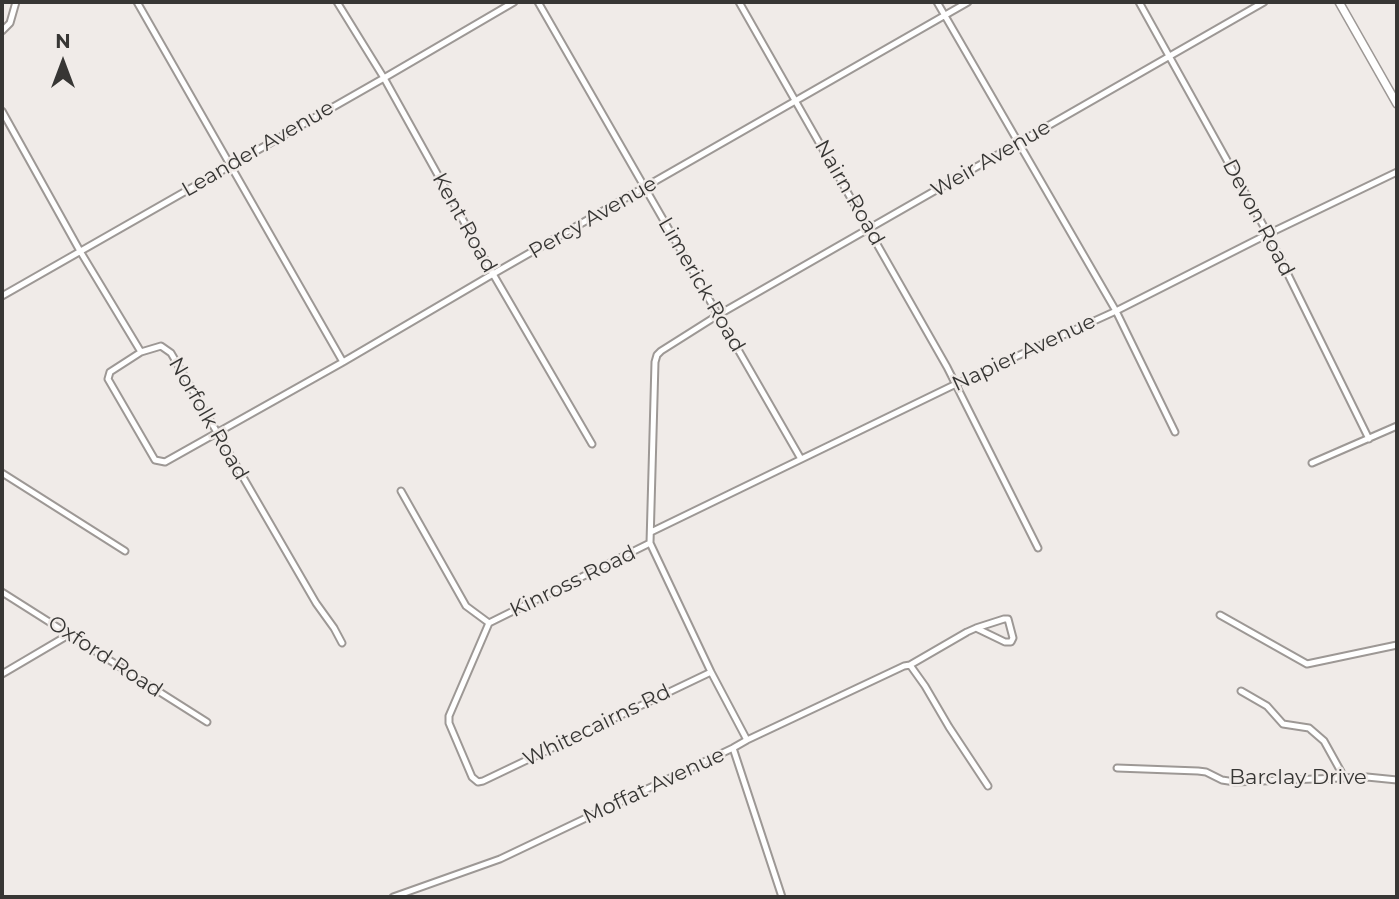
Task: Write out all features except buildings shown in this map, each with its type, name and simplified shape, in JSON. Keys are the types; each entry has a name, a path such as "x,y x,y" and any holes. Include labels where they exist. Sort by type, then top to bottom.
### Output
{"main road":[{"path":"1339,2 1397,104"}],"street":[{"path":"2,31 10,23 16,2"},
{"path":"136,2 343,362"},
{"name":"Kent Road","path":"337,2 384,78 592,444"},
{"name":"Leander Avenue","path":"2,296 513,2"},
{"name":"Limerick Road","path":"538,2 801,459"},
{"name":"Nairn Road","path":"739,2 956,384 1038,548"},
{"path":"937,2 1116,311 1175,432"},
{"name":"Percy Avenue","path":"141,352 110,372 108,379 155,460 165,462 968,2"},
{"name":"Devon Road","path":"1139,2 1268,233 1369,439"},
{"name":"Weir Avenue","path":"651,532 656,358 660,351 718,315 1264,2"},
{"name":"Norfolk Road","path":"2,111 80,251 141,352 161,346 171,353 342,643"},
{"name":"Napier Avenue","path":"651,532 956,384 1116,311 1268,233 1397,172"},
{"path":"1312,463 1397,426"},
{"path":"2,473 125,551"},
{"name":"Kinross Road","path":"401,491 466,606 489,623 650,543"},
{"path":"651,532 650,543 747,740"},
{"name":"Oxford Road","path":"2,592 207,722"},
{"path":"1220,615 1307,664 1397,645"},
{"name":"Moffat Avenue","path":"393,897 500,859 910,665 976,628 1008,619 1013,638 1011,642 1005,642 976,628"},
{"name":"Whitecairns Rd","path":"489,623 449,716 449,723 473,779 478,782 711,671"},
{"path":"2,674 70,634"},
{"path":"910,665 988,786"},
{"path":"1241,691 1267,706 1283,724 1309,728 1324,741 1344,778"},
{"path":"733,748 782,897"},
{"name":"Barclay Drive","path":"1117,768 1198,771 1235,782 1367,776 1397,780"}]}
